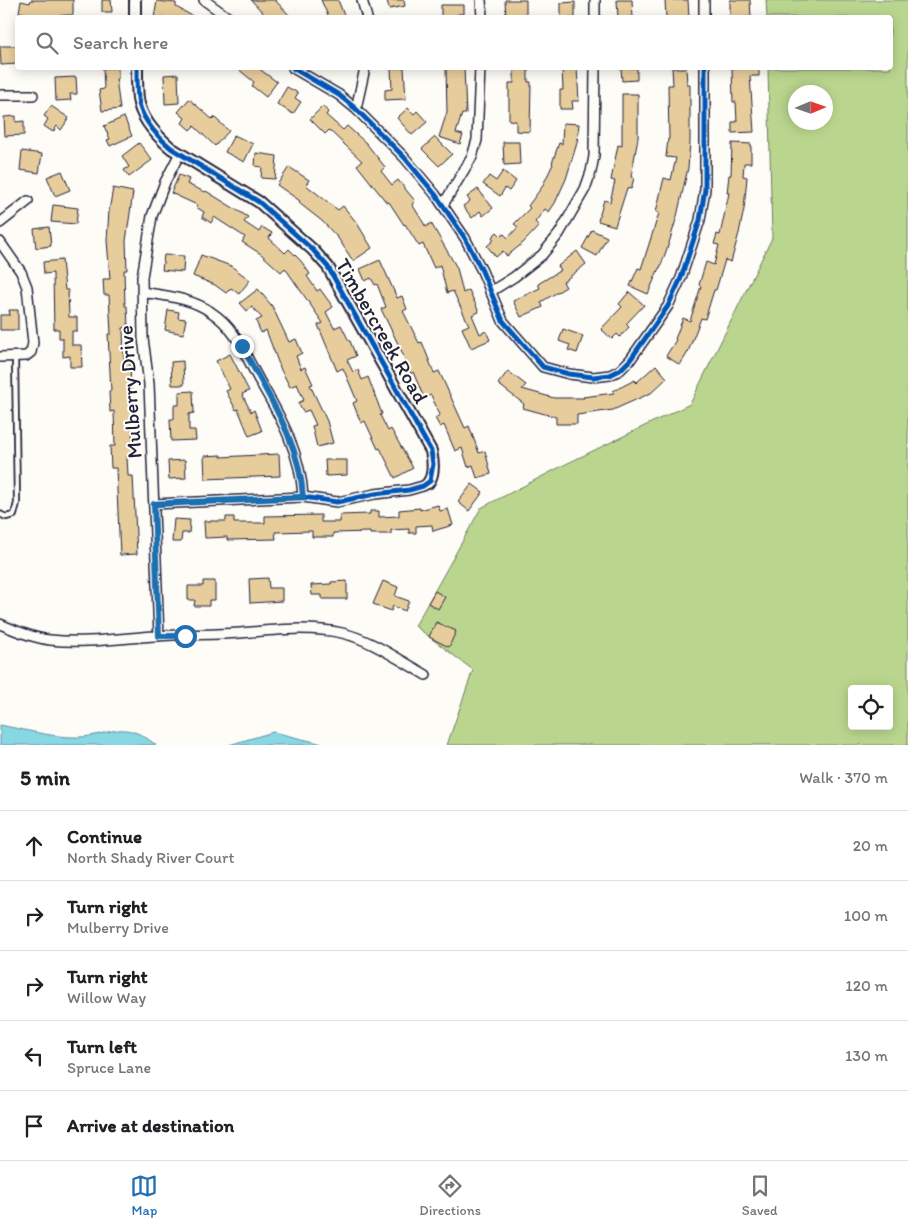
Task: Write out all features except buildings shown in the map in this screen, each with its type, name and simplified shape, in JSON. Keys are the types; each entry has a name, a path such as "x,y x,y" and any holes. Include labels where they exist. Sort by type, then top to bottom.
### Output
{"street":[{"path":"135,0 135,15"},
{"path":"204,0 225,15"},
{"path":"362,0 366,15"},
{"path":"481,0 482,15"},
{"path":"595,0 596,15"},
{"path":"704,0 704,15"},
{"name":"Timbercreek Road","path":"137,70 138,101 146,119 158,137 180,153 259,202 312,250 328,268 431,450 433,464 428,483"},
{"path":"296,70 339,95 356,109 404,157 443,205 465,238 503,320 544,368 587,376 610,375 620,370 650,334 668,306 681,278 700,220 705,189 705,70"},
{"path":"356,109 365,70"},
{"path":"443,205 472,157 477,140 480,70"},
{"path":"490,292 514,277 542,255 559,234 585,189 594,156 595,70"},
{"path":"0,95 33,95"},
{"name":"Mulberry Drive","path":"159,636 149,384 143,338 142,292 145,251 152,216 165,182 180,153"},
{"path":"0,222 28,201"},
{"path":"0,242 21,272 27,287 33,343 30,354 26,356 0,357"},
{"path":"142,292 189,300 212,312 229,326 242,346 282,420 299,463 303,497"},
{"path":"154,504 303,497 337,502 374,494 409,490 428,483"},
{"path":"0,624 21,633 48,640 67,642 278,630 317,630 341,633 367,641 426,675"}],"lane":[{"path":"0,514 6,517 14,515 16,503 16,356"}],"green space":[{"path":"766,0 908,0 908,745 447,745 473,670 415,626 481,508 568,463 690,404 772,238 768,70 893,70 893,15 767,15"}],"water":[{"path":"0,725 64,737 85,737 123,730 133,731 156,745 0,745"},
{"path":"273,732 323,744 326,745 229,745"}],"cycle path":[{"path":"137,70 138,95 142,113 160,138 171,148 259,202 313,250 328,267 431,451 433,464 430,481 423,486 337,502 303,497 154,504"},
{"path":"296,70 339,95 356,109 404,157 435,194 465,238 482,271 503,321 543,367 569,374 593,377 610,375 620,370 630,360 668,306 681,278 700,220 705,189 705,70"}],"route":[{"path":"185,636 159,636 154,504 303,497 299,463 282,420 242,346"}]}
